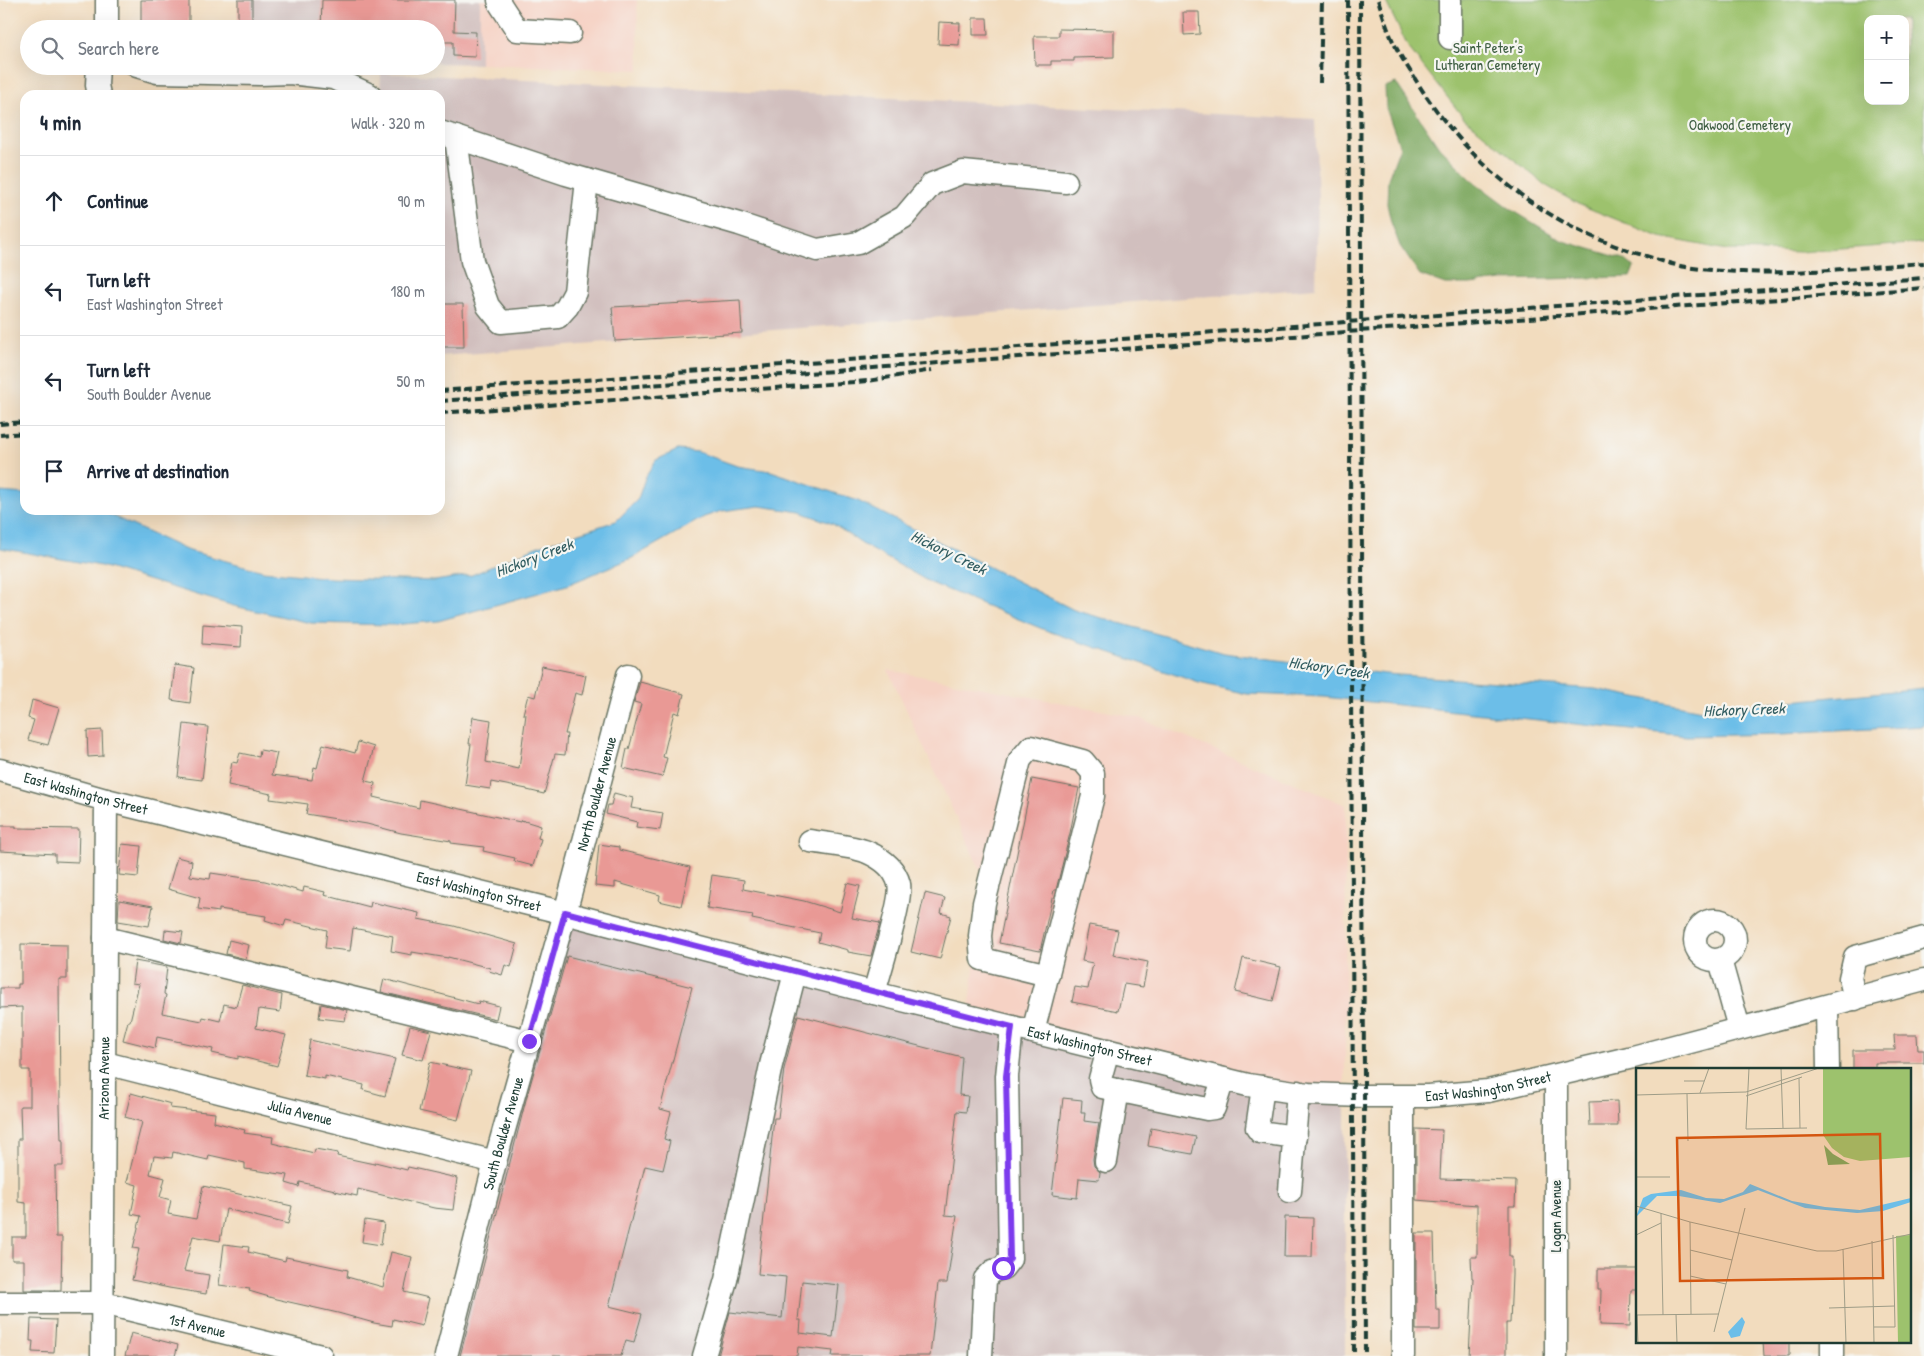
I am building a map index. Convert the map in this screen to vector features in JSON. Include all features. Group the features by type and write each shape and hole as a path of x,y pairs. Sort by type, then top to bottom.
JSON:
{"street":[{"path":"107,0 107,20"},
{"path":"499,0 517,30 570,33"},
{"path":"1450,0 1450,38"},
{"path":"98,75 98,90"},
{"path":"312,75 333,78 359,90"},
{"path":"587,180 575,292 567,307 558,317 501,322 488,306 472,261 448,134 587,180 740,224 818,250 858,243 904,217 932,184 963,172 1066,182"},
{"name":"North Boulder Avenue","path":"565,912 628,675"},
{"path":"981,1356 985,1279 993,1271 1003,1268 1010,1259 1006,1076 1023,1029 1048,975 1093,796 1093,773 1084,761 1031,747 1020,760 984,903 980,936 982,958 1048,975"},
{"name":"East Washington Street","path":"0,770 106,800 565,912 874,993 1223,1079 1298,1092 1402,1097 1488,1091 1556,1076 1924,980"},
{"name":"Arizona Avenue","path":"102,1356 106,800"},
{"path":"810,841 865,851 885,862 894,873 900,885 890,935 874,993"},
{"name":"South Boulder Avenue","path":"446,1356 495,1162 565,912"},
{"path":"105,938 529,1041"},
{"path":"1855,999 1850,978 1855,957 1924,938"},
{"path":"1720,960 1739,1028"},
{"path":"704,1356 726,1280 771,1065 795,973"},
{"path":"1827,1006 1828,1068"},
{"path":"1108,1050 1100,1079 1102,1087 1207,1109 1214,1108 1223,1079"},
{"name":"Julia Avenue","path":"104,1063 495,1162"},
{"path":"1156,1098 1164,1064"},
{"name":"Logan Avenue","path":"1556,1076 1556,1356"},
{"path":"1263,1087 1257,1128 1260,1132 1294,1137"},
{"path":"1106,1161 1118,1090"},
{"path":"1290,1191 1298,1092"},
{"path":"1402,1097 1404,1356"},
{"name":"1st Avenue","path":"0,1303 103,1303 321,1356"}],"shaded area":[{"path":"252,0 480,0 480,64 445,63 445,20 251,20"},
{"path":"480,0 637,0 639,70 480,64"},
{"path":"381,75 422,75 1315,119 1318,199 1316,288 445,356 445,90 380,90"},
{"path":"888,670 1137,717 1346,805 1345,1090 1305,1090 969,1012 984,878"},
{"path":"571,922 1345,1099 1345,1356 450,1356"}],"green space":[{"name":"Oakwood Cemetery","path":"1385,0 1924,0 1924,243 1800,252 1727,250 1660,237 1578,204 1545,185 1463,117 1408,47"},
{"path":"1396,83 1439,147 1473,181 1512,210 1563,241 1624,259 1634,267 1630,277 1502,280 1470,284 1445,284 1420,275 1400,246 1391,222 1387,204 1388,179 1400,147 1386,108 1385,87"}],"water":[{"name":"Hickory Creek","path":"678,450 698,452 737,466 771,471 858,501 1074,610 1224,653 1386,674 1595,689 1722,714 1761,704 1924,688 1924,726 1782,734 1687,736 1324,697 1247,694 1199,683 1045,630 931,583 862,544 833,524 801,512 759,506 722,511 704,517 632,558 567,585 438,621 391,625 311,623 234,606 101,566 0,548 0,492 20,494 20,515 110,515 186,550 263,571 331,578 435,581 472,575 536,547 616,521 638,499 645,478 656,460"}],"building":[{"path":"141,0 189,0 189,20 141,20"},
{"path":"238,0 252,0 252,20 238,20"},
{"path":"322,0 455,0 454,31 476,32 475,57 453,56 453,42 445,42 445,20 321,20"},
{"path":"1183,12 1199,12 1200,34 1184,35"},
{"path":"973,18 987,18 988,35 973,35"},
{"path":"939,22 960,23 959,45 938,44"},
{"path":"1059,29 1114,30 1114,57 1074,58 1074,61 1051,61 1051,65 1035,65 1034,36 1059,36"},
{"path":"740,300 742,333 615,341 612,307"},
{"path":"445,304 463,304 464,347 445,347"},
{"path":"203,624 242,627 241,647 202,644"},
{"path":"175,665 194,668 190,703 171,700"},
{"path":"542,666 586,675 582,695 575,693 565,734 567,734 565,755 555,754 544,794 491,782 490,789 465,785 473,717 491,720 486,762 519,769 526,714 523,714 528,695 535,697"},
{"path":"640,682 684,694 679,714 674,712 663,757 667,758 662,777 623,768 641,704 634,702"},
{"path":"32,700 59,708 48,745 28,740 34,720 28,718"},
{"path":"184,724 208,727 202,780 178,777"},
{"path":"102,730 103,756 88,757 87,731"},
{"path":"358,742 374,747 365,781 375,783 373,797 419,808 420,800 520,822 521,820 541,826 538,838 541,839 533,866 514,861 515,858 483,851 484,847 451,843 451,841 401,833 367,824 306,814 308,804 270,799 271,794 228,785 232,762 237,763 240,753 259,757 260,750 277,753 272,775 312,780 314,767 317,768 323,744 355,753"},
{"path":"1032,779 1079,788 1070,833 1040,951 999,943"},
{"path":"614,793 633,798 631,808 663,813 660,830 636,827 637,822 606,814"},
{"path":"0,826 79,829 78,862 55,861 55,854 0,851"},
{"path":"122,844 141,846 138,877 119,875"},
{"path":"599,844 619,847 619,850 690,867 681,906 659,901 660,895 615,882 615,888 595,886"},
{"path":"177,857 192,861 190,876 210,879 211,873 265,881 303,892 304,887 325,892 324,895 370,907 371,902 419,913 418,919 454,926 517,944 511,967 505,965 502,975 489,971 490,968 448,957 412,952 412,955 391,951 393,936 353,928 350,951 325,948 327,930 286,920 284,926 265,920 266,916 219,909 219,912 198,909 200,898 168,889"},
{"path":"712,875 744,880 743,889 804,901 840,912 847,883 860,886 852,918 880,923 871,956 848,952 848,950 818,942 820,933 752,919 753,915 707,908"},
{"path":"925,893 945,898 941,913 951,916 940,959 911,952"},
{"path":"119,900 153,906 149,926 118,921"},
{"path":"1089,925 1118,930 1113,955 1148,962 1143,987 1124,984 1118,1011 1072,1002 1075,987 1088,989 1093,963 1082,961"},
{"path":"165,930 183,932 181,943 164,939"},
{"path":"229,940 249,945 246,959 226,954"},
{"path":"21,944 67,945 67,979 59,979 60,1106 63,1166 55,1166 56,1237 62,1237 61,1290 24,1290 24,1260 12,1260 12,1237 26,1237 26,1203 18,1202 18,1139 21,1139 20,1106 30,1106 30,1070 22,1070 22,1007 0,1008 0,988 18,988 18,984 21,984"},
{"path":"567,956 692,987 660,1109 671,1112 664,1139 670,1141 663,1170 645,1166 609,1306 642,1314 634,1342 626,1340 621,1356 460,1356 527,1096"},
{"path":"1243,958 1281,967 1273,1001 1235,992"},
{"path":"135,961 167,967 164,994 166,995 162,1013 202,1021 203,1017 220,1021 224,1004 236,1007 242,985 282,995 280,1012 259,1009 256,1028 286,1035 277,1066 238,1056 238,1059 212,1053 213,1049 157,1037 155,1048 123,1040 128,1021 130,1021 139,984 132,983"},
{"path":"384,979 478,1004 479,1001 499,1006 496,1019 381,992"},
{"path":"321,1004 347,1010 345,1021 319,1018"},
{"path":"798,1015 962,1057 959,1095 968,1096 966,1112 957,1111 945,1215 957,1216 947,1283 938,1283 930,1356 832,1356 833,1351 798,1347 797,1356 718,1356 730,1312 782,1318 786,1277 758,1274 774,1118 778,1118 784,1069","holes":["802,1281 839,1285 833,1337 800,1333 801,1320 798,1320"]},
{"path":"410,1026 431,1031 423,1060 402,1055"},
{"path":"1894,1035 1917,1035 1918,1050 1924,1050 1924,1063 1875,1063 1875,1068 1853,1068 1853,1050 1895,1050"},
{"path":"310,1040 395,1059 385,1096 363,1090 364,1085 325,1076 325,1079 304,1075"},
{"path":"430,1062 471,1071 458,1120 419,1111"},
{"path":"131,1093 171,1104 170,1108 215,1113 214,1122 245,1130 244,1133 273,1137 272,1143 314,1153 315,1149 338,1153 337,1156 374,1164 375,1162 407,1170 408,1167 457,1178 453,1210 434,1208 358,1189 357,1196 300,1182 299,1187 286,1183 288,1175 245,1169 245,1163 209,1155 208,1160 173,1152 172,1158 154,1156 150,1174 165,1178 160,1197 171,1200 168,1214 196,1219 203,1186 292,1206 288,1224 226,1209 220,1241 193,1236 184,1271 209,1275 206,1294 132,1280 139,1249 133,1248 141,1216 131,1214 137,1185 127,1182 142,1122 125,1117"},
{"path":"1063,1098 1082,1100 1081,1113 1085,1113 1084,1121 1099,1123 1093,1159 1094,1166 1100,1172 1099,1180 1079,1178 1077,1198 1052,1195"},
{"path":"1617,1101 1618,1126 1590,1126 1589,1102"},
{"path":"1151,1128 1196,1137 1192,1154 1148,1146"},
{"path":"1416,1129 1442,1130 1440,1179 1516,1181 1515,1206 1509,1206 1509,1256 1512,1256 1512,1275 1510,1323 1506,1323 1506,1356 1469,1356 1473,1278 1471,1257 1477,1257 1477,1205 1416,1200"},
{"path":"1285,1217 1313,1218 1312,1257 1284,1257"},
{"path":"365,1220 384,1223 381,1245 362,1242"},
{"path":"1416,1233 1434,1233 1436,1310 1440,1310 1440,1330 1416,1330"},
{"path":"224,1244 249,1247 248,1252 285,1261 286,1257 348,1270 347,1277 383,1287 391,1252 412,1257 404,1292 429,1298 422,1326 393,1319 392,1326 374,1323 276,1299 249,1291 250,1289 219,1285"},
{"path":"1598,1269 1636,1269 1636,1290 1631,1290 1630,1326 1600,1325 1601,1290 1598,1290"},
{"path":"31,1319 56,1320 54,1353 32,1352 33,1341 30,1341"},
{"path":"131,1333 178,1345 175,1356 125,1356"},
{"path":"1763,1344 1789,1344 1789,1356 1764,1356"}],"railway":[{"path":"1320,83 1322,0"},
{"path":"1348,0 1354,1356"},
{"path":"1360,0 1365,1356"},
{"path":"1378,0 1389,32 1402,58 1438,113 1462,141 1487,167 1515,190 1545,211 1577,229 1610,244 1666,262 1686,267 1716,270 1745,272 1805,271 1924,263"},
{"path":"445,391 1924,278"},
{"path":"445,401 1924,288"},
{"path":"445,413 868,381 932,370"},
{"path":"0,424 20,422"},
{"path":"0,435 20,433"}],"route":[{"path":"529,1041 565,912 1012,1027 1006,1076 1010,1259 1003,1268"}],"park label":[{"name":"Saint Peter's Lutheran Cemetery","path":"1488,56"}]}
